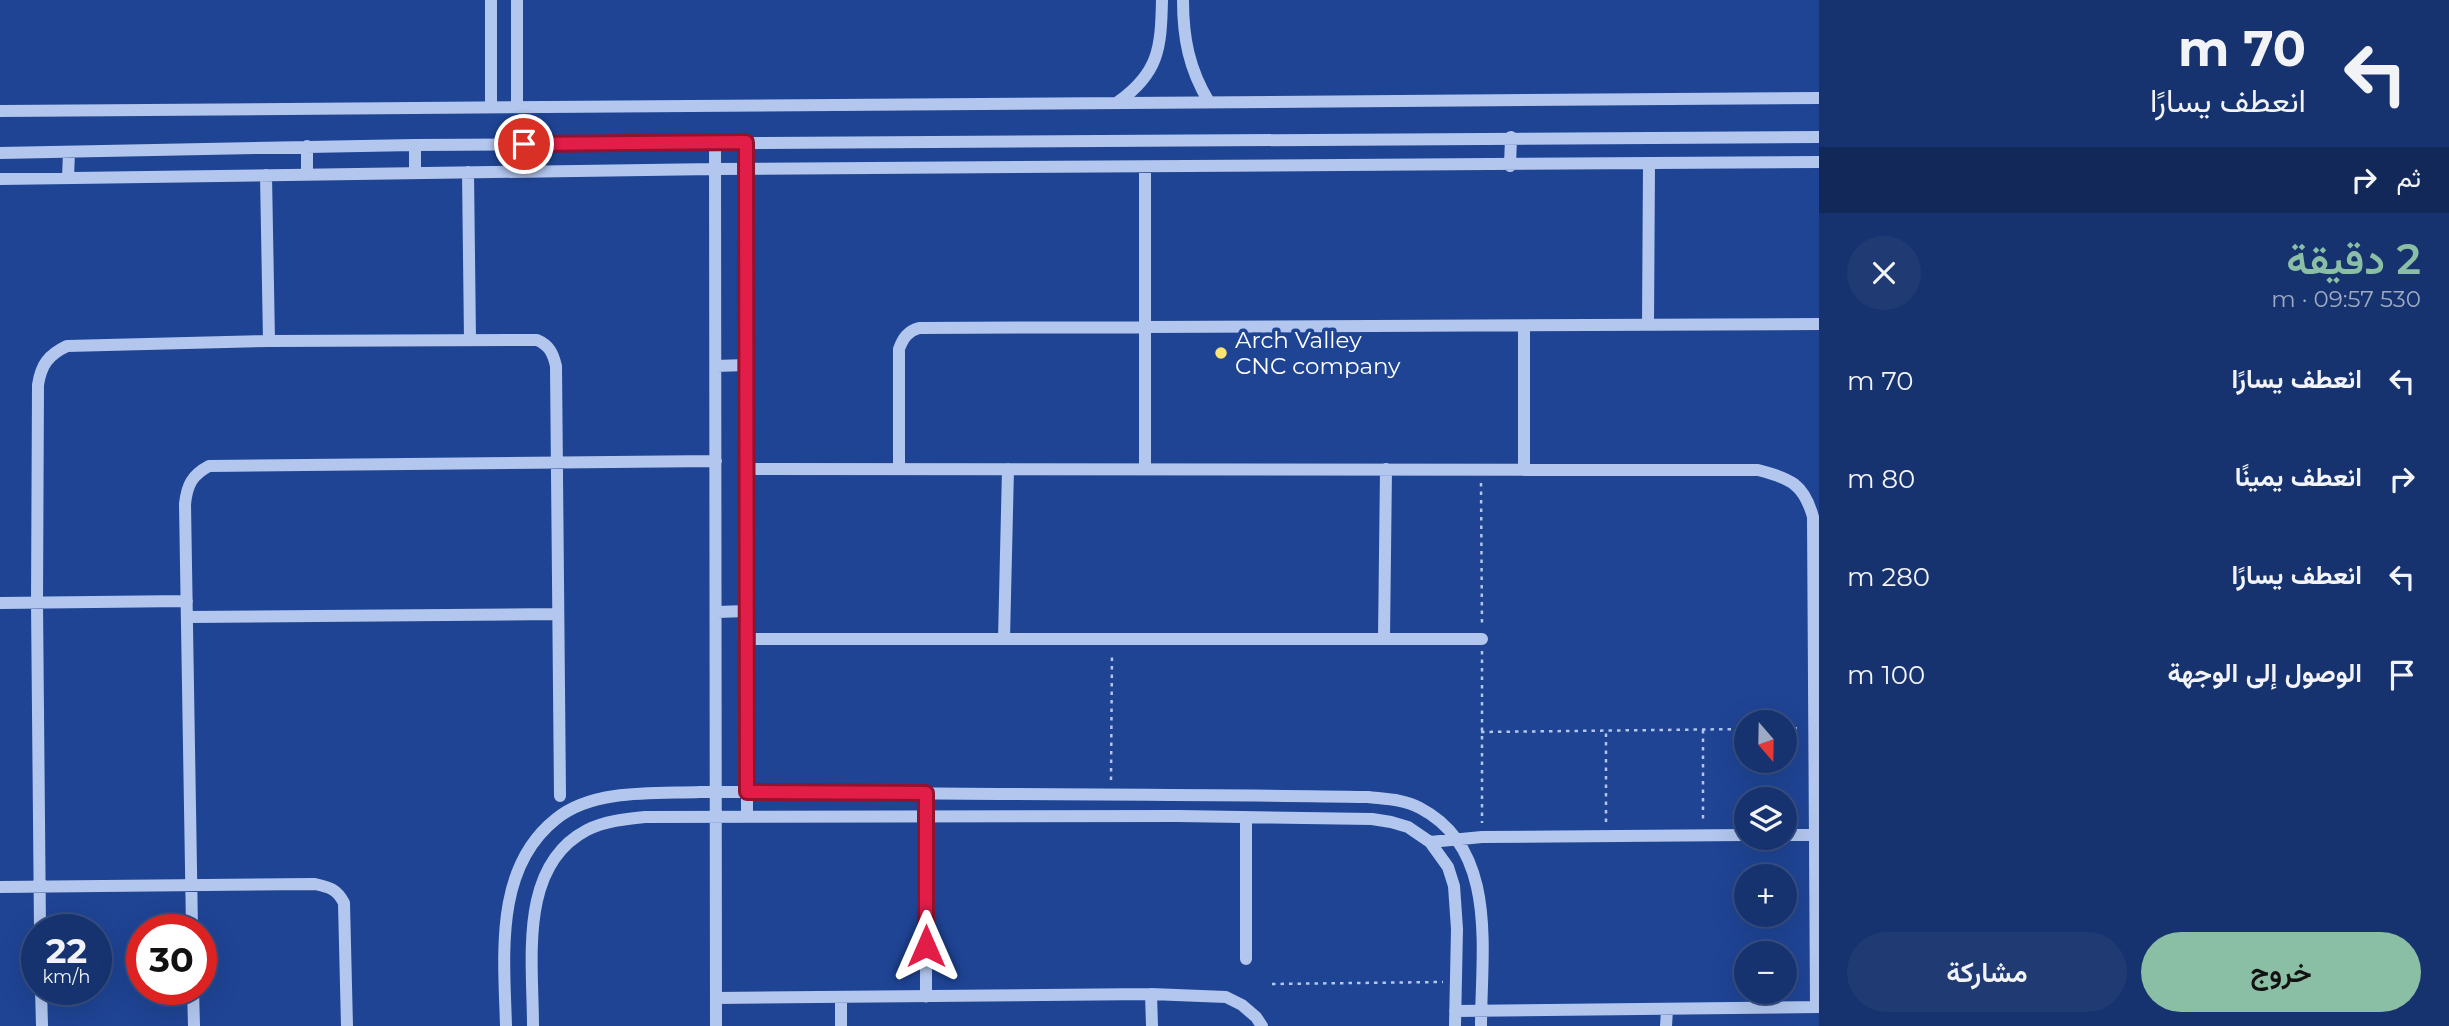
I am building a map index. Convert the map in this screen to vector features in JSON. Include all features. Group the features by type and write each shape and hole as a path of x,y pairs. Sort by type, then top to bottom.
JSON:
{"street":[{"path":"491,0 491,107"},
{"path":"517,0 517,107"},
{"path":"1117,103 1136,90 1150,72 1159,51 1162,0"},
{"path":"1183,0 1183,29 1187,53 1209,102"},
{"path":"0,111 1819,98"},
{"path":"0,153 307,146 715,142 1195,142 1511,137 1819,137"},
{"path":"1510,166 1511,137"},
{"path":"1792,137 1792,162"},
{"path":"715,142 716,1026"},
{"path":"746,142 747,817"},
{"path":"981,142 981,168"},
{"path":"1195,142 1197,167"},
{"path":"415,145 415,172"},
{"path":"307,146 307,174"},
{"path":"68,178 69,152"},
{"path":"0,179 715,169 1819,162"},
{"path":"1648,325 1649,164"},
{"path":"1145,167 1145,469"},
{"path":"468,172 470,340"},
{"path":"266,175 269,341"},
{"path":"900,469 899,356 902,342 912,330 919,328 1819,324"},
{"path":"1524,326 1524,470"},
{"path":"40,914 38,385 40,371 46,360 55,351 67,346 269,341 537,340 550,349 556,366 560,796"},
{"path":"716,366 746,365"},
{"path":"192,914 186,493 190,481 198,472 209,466 716,461"},
{"path":"746,469 1758,470 1780,475 1796,484 1808,499 1813,517 1817,1007 1455,1011"},
{"path":"1004,639 1008,469"},
{"path":"1384,639 1386,469"},
{"path":"0,603 187,601"},
{"path":"717,612 746,611"},
{"path":"187,617 557,614"},
{"path":"747,639 1482,639"},
{"path":"506,1026 504,955 509,901 520,863 538,836 558,817 589,801 637,794 717,792 1179,793 1394,799 1419,807 1442,822 1457,838 1470,862 1480,902 1483,933 1481,1026"},
{"path":"926,793 926,997"},
{"path":"1179,793 1179,816"},
{"path":"533,1026 536,900 542,877 553,857 570,840 589,829 613,821 645,817 717,816 1179,816 1372,819 1408,827 1430,842 1448,867 1454,886 1457,929 1455,1026"},
{"path":"1246,817 1246,959"},
{"path":"1430,842 1457,838 1734,835"},
{"path":"1797,835 1817,835"},
{"path":"0,887 327,886 339,892 344,903 347,926 347,1026"},
{"path":"716,998 1152,995 1226,997 1242,1005 1262,1026"},
{"path":"1152,995 1152,1026"},
{"path":"841,998 841,1026"},
{"path":"41,1005 42,1026"},
{"path":"193,1005 194,1026"},
{"path":"1666,1026 1667,1010"}],"path":[{"path":"1111,793 1112,639"},
{"path":"1703,729 1703,835"},
{"path":"1481,732 1734,729"},
{"path":"1605,836 1606,730"},
{"path":"1272,984 1457,982"}],"place":[{"name":"Arch Valley CNC company","path":"1221,353"}],"route":[{"path":"524,144 746,142 747,792 926,793 926,946"}]}
